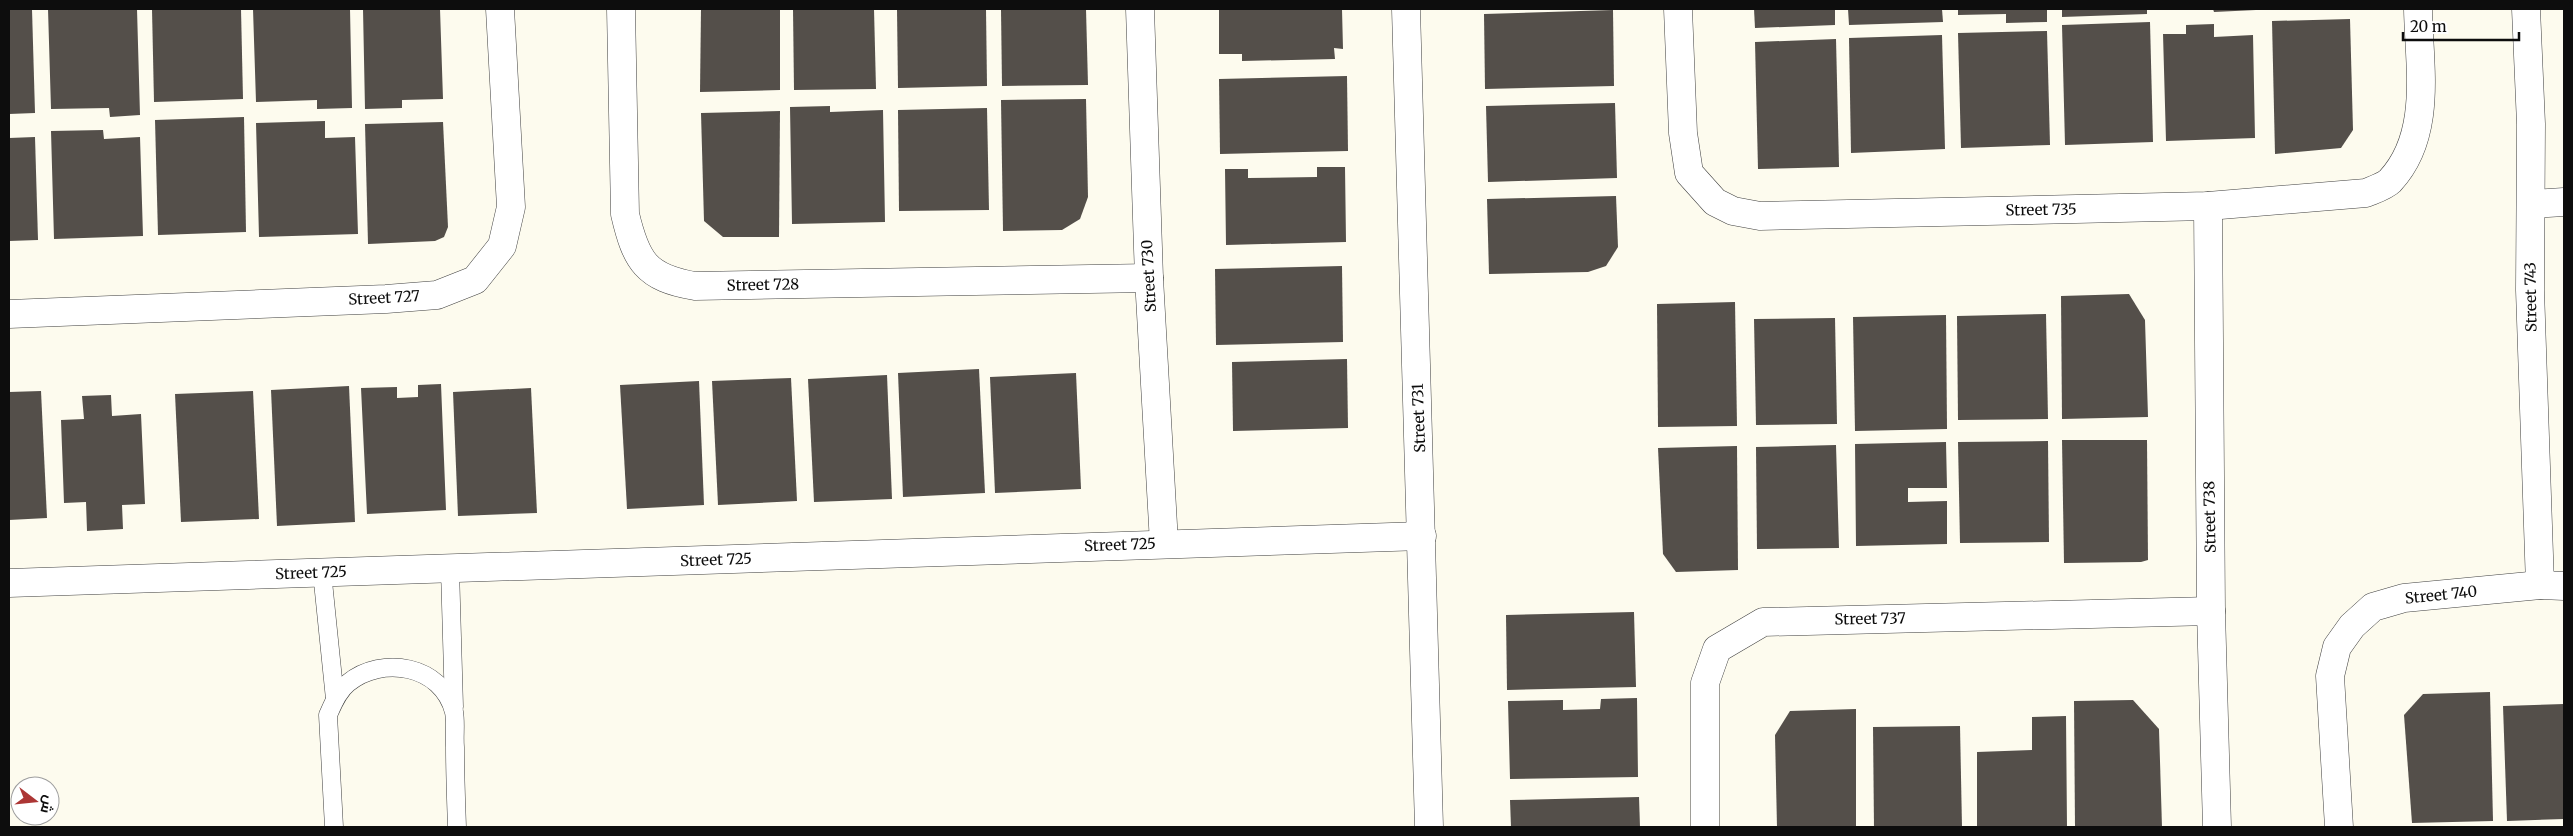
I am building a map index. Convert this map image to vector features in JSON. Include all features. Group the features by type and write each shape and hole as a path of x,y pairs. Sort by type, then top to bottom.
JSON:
{"street":[{"name":"Street 727","path":"9,314 386,299 437,295 475,280 502,246 511,207 500,9"},
{"name":"Street 728","path":"621,9 625,214 632,242 647,268 670,282 695,286 1149,278"},
{"name":"Street 730","path":"1140,9 1149,278 1164,543"},
{"name":"Street 731","path":"1406,9 1430,827"},
{"name":"Street 735","path":"1678,9 1683,133 1689,173 1715,202 1733,211 1760,216 2208,206 2366,193 2389,182 2407,158 2418,132 2420,105 2418,9"},
{"name":"Street 743","path":"2526,9 2531,124 2530,290 2552,586"},
{"path":"2531,204 2564,202"},
{"name":"Street 738","path":"2208,206 2211,611 2217,827"},
{"name":"Street 725","path":"9,583 1164,543 1422,536"},
{"name":"Street 740","path":"2339,827 2330,676 2337,647 2352,626 2373,607 2404,598 2552,586"},
{"name":"Street 737","path":"1706,827 1705,683 1717,650 1764,622 2211,611"}],"lane":[{"path":"450,569 457,827"},
{"path":"322,572 334,699"},
{"path":"334,827 328,715 334,699 346,684 362,673 380,667 399,666 417,671 433,681 446,695 454,712"}],"building":[{"path":"9,9 32,9 35,113 9,114"},
{"path":"48,9 137,9 140,115 110,117 109,108 51,109"},
{"path":"152,9 241,9 243,99 154,102"},
{"path":"253,9 350,9 352,108 317,109 317,100 256,102"},
{"path":"363,9 440,9 443,99 402,100 402,108 365,109"},
{"path":"701,9 780,9 780,90 700,92"},
{"path":"793,9 874,9 876,89 794,90"},
{"path":"897,9 986,9 987,86 898,88"},
{"path":"1001,9 1086,9 1088,85 1002,86"},
{"path":"1219,9 1342,9 1343,49 1334,48 1335,59 1242,61 1242,54 1219,54"},
{"path":"1754,9 1835,9 1835,25 1755,28"},
{"path":"1848,9 1942,9 1943,22 1849,25"},
{"path":"1958,9 2047,9 2047,22 2006,23 2006,14 1958,15"},
{"path":"2062,9 2147,9 2147,14 2062,17"},
{"path":"2213,9 2255,9 2256,10 2214,12"},
{"path":"1613,10 1614,86 1485,89 1484,14"},
{"path":"2350,19 2353,130 2341,148 2275,154 2272,21"},
{"path":"2150,22 2153,142 2065,145 2062,25"},
{"path":"2214,24 2214,37 2253,35 2255,138 2166,141 2163,34 2186,34 2186,25"},
{"path":"2047,31 2050,145 1961,148 1958,33"},
{"path":"1942,35 1945,149 1851,153 1849,38"},
{"path":"1836,39 1839,167 1758,169 1755,42"},
{"path":"1347,76 1348,151 1220,154 1219,79"},
{"path":"1086,99 1088,197 1080,219 1062,230 1003,231 1001,100"},
{"path":"1615,103 1617,178 1488,182 1486,106"},
{"path":"830,106 830,112 883,110 885,222 792,224 790,107"},
{"path":"987,108 989,210 899,211 898,110"},
{"path":"780,111 779,237 723,237 704,221 701,113"},
{"path":"244,117 246,232 158,235 155,120"},
{"path":"325,121 325,138 355,137 358,234 259,237 256,123"},
{"path":"443,122 448,227 444,237 435,241 368,244 365,124"},
{"path":"103,130 104,139 140,137 143,236 54,239 51,131"},
{"path":"35,137 38,240 9,241 9,138"},
{"path":"1317,167 1345,167 1346,242 1226,245 1225,169 1248,169 1248,178 1317,177"},
{"path":"1616,196 1618,247 1606,266 1588,272 1489,274 1487,199"},
{"path":"1342,266 1343,342 1216,345 1215,269"},
{"path":"2129,294 2145,320 2148,417 2062,419 2061,296"},
{"path":"1735,302 1737,426 1658,427 1657,304"},
{"path":"2046,314 2048,419 1958,420 1957,316"},
{"path":"1946,315 1947,429 1855,431 1853,317"},
{"path":"1835,318 1837,424 1756,425 1754,319"},
{"path":"1347,359 1348,428 1233,431 1232,362"},
{"path":"979,369 985,493 903,497 898,373"},
{"path":"1076,373 1081,489 995,493 990,377"},
{"path":"887,375 892,499 814,502 808,379"},
{"path":"791,378 797,501 718,505 712,381"},
{"path":"699,381 704,505 627,509 620,385"},
{"path":"441,384 446,510 367,514 361,388 397,387 397,398 418,397 418,385"},
{"path":"349,386 355,522 277,526 271,390"},
{"path":"531,388 537,513 458,516 453,392"},
{"path":"41,391 47,518 9,520 9,392"},
{"path":"253,391 259,519 181,522 175,394"},
{"path":"111,395 112,416 141,414 145,504 122,505 123,529 87,531 86,502 64,503 61,420 84,419 82,396"},
{"path":"2062,440 2147,440 2148,560 2141,562 2064,563"},
{"path":"2048,441 2049,542 1960,543 1958,442"},
{"path":"1946,442 1947,488 1908,488 1908,502 1947,501 1947,544 1856,546 1855,444"},
{"path":"1836,445 1839,548 1757,549 1756,447"},
{"path":"1737,446 1738,570 1676,572 1663,554 1658,448"},
{"path":"1634,612 1636,687 1507,690 1506,615"},
{"path":"2490,692 2493,821 2412,823 2404,715 2423,694"},
{"path":"1637,698 1638,777 1510,779 1508,701 1563,700 1563,710 1600,709 1601,699"},
{"path":"2133,700 2159,729 2162,827 2075,827 2074,701"},
{"path":"2564,704 2564,819 2507,821 2503,706"},
{"path":"1856,709 1856,827 1777,827 1775,735 1790,711"},
{"path":"2066,716 2067,827 1977,827 1977,752 2032,750 2032,717"},
{"path":"1960,726 1962,827 1874,827 1873,727"},
{"path":"1639,797 1640,827 1511,827 1510,800"}]}
